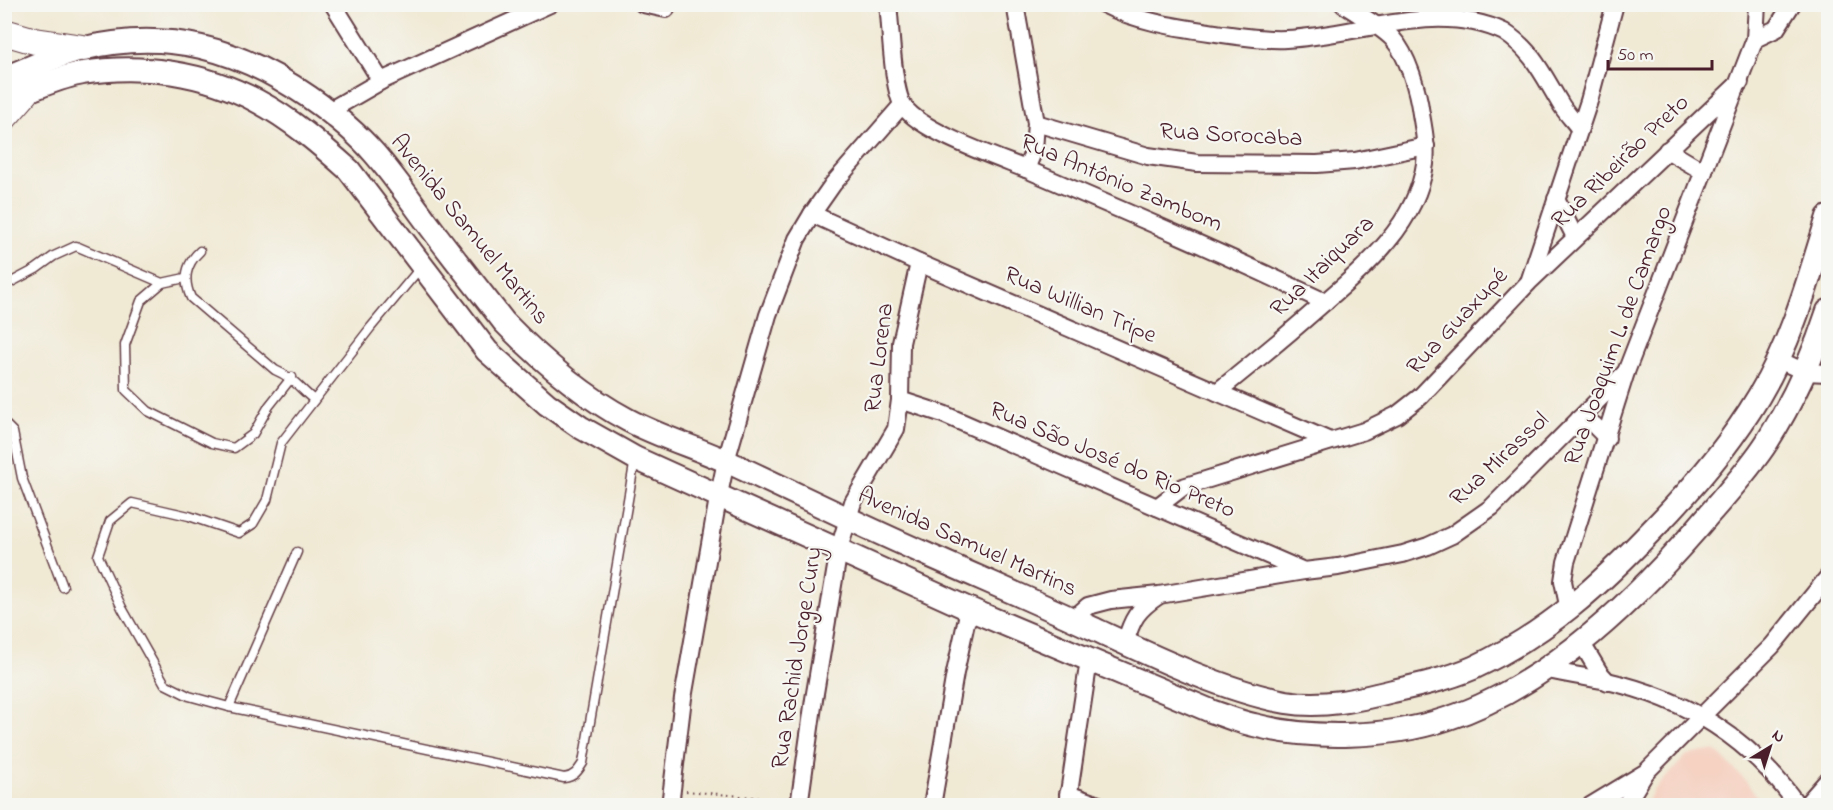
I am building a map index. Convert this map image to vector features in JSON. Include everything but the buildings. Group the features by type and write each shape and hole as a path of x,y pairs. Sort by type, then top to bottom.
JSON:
{"main road":[{"path":"4,32 35,41 83,48"},
{"name":"Avenida Samuel Martins","path":"4,78 50,57 83,48 122,43 174,42 233,55 261,68 286,81 328,111 374,152 504,322 554,369 595,400 628,420 726,461 847,519 1125,643 1221,683 1284,702 1323,705 1347,702 1434,682 1468,670 1495,657 1569,610 1609,574 1675,507 1710,466 1747,415 1779,360 1828,217"},
{"path":"225,88 228,77 238,69 261,68"},
{"path":"4,118 23,93 81,73 120,69 167,72 225,88 256,101 321,145 349,170 487,351 547,404 580,427 635,458 969,609 1211,711 1252,725 1289,733 1321,735 1369,733 1445,720 1489,703 1523,683 1581,642 1604,623 1658,570 1741,477 1787,408 1827,324"},
{"path":"363,188 376,194 387,194 399,185"},
{"path":"1569,610 1581,642"},
{"path":"1068,650 1073,619"},
{"path":"1536,632 1539,658 1544,669"},
{"path":"1114,670 1125,643"}],"street":[{"path":"333,4 381,81"},
{"path":"328,111 381,81 550,4"},
{"path":"643,4 666,9"},
{"path":"671,797 683,698 719,495 726,461 768,315 797,239 812,214 833,184 902,105 897,84 888,4"},
{"path":"1014,4 1036,123 1034,150 1026,169"},
{"path":"1103,4 1117,12 1148,20 1249,38 1295,38 1325,35 1425,12 1458,14 1485,21 1525,49 1542,71 1560,104 1579,128"},
{"name":"Rua Itaiquara","path":"1217,392 1280,342 1368,264 1392,238 1418,189 1426,146 1420,108 1409,66 1393,39 1343,4"},
{"name":"Rua Guaxupé","path":"1157,507 1183,487 1364,431 1397,415 1420,397 1529,282 1589,101 1615,4"},
{"path":"1755,39 1768,33 1782,22 1792,4"},
{"path":"1758,7 1769,18 1782,22"},
{"name":"Rua Ribeirão Preto","path":"1529,282 1740,82 1755,39 1758,7"},
{"name":"Rua Joaquim L. de Camargo","path":"1569,610 1563,581 1566,562 1626,372 1740,82"},
{"path":"4,133 23,93"},
{"name":"Rua Antônio Zambom","path":"902,105 915,119 933,129 1243,263 1325,302"},
{"name":"Rua Sorocaba","path":"1036,123 1148,156 1197,163 1317,164 1355,161 1426,146"},
{"path":"1667,150 1704,172"},
{"path":"1556,199 1575,237"},
{"name":"Rua Willian Tripe","path":"812,214 919,263 1330,441"},
{"name":"Rua Lorena","path":"847,519 861,487 892,438 898,419 901,343 919,263"},
{"path":"1795,318 1827,324"},
{"path":"1779,360 1805,372 1828,373"},
{"name":"Rua Mirassol","path":"1073,619 1082,610 1097,603 1338,567 1403,554 1428,546 1452,535 1492,507 1626,372"},
{"name":"Rua São José do Rio Preto","path":"900,399 942,414 1305,571"},
{"path":"1579,419 1594,425 1606,438"},
{"name":"Rua Rachid Jorge Cury","path":"800,803 814,699 839,549 847,519"},
{"path":"1625,806 1646,772 1772,646 1828,577"},
{"path":"1125,643 1138,612 1159,595"},
{"path":"932,806 950,697 969,609"},
{"path":"1581,642 1599,672 1608,682"},
{"path":"1089,660 1068,800 1101,806"},
{"path":"1544,669 1608,682 1678,703 1702,715 1727,731 1750,751 1784,786 1798,806"},
{"path":"1590,806 1646,772"},
{"path":"1805,806 1828,780"}],"lane":[{"path":"4,286 36,269 54,256 76,246 162,284"},
{"path":"200,251 193,258 185,278 192,298 275,370 292,377 314,400"},
{"path":"421,267 281,443 267,500 253,524 239,533 189,516 132,502 110,521 98,556 122,608 165,684 189,696 229,707 570,778 583,763 635,458"},
{"path":"185,278 162,284 141,301 125,345 126,390 148,411 212,443 234,448 252,434 269,406 292,377"},
{"path":"4,423 13,432 22,478 63,587"},
{"path":"229,707 297,552"}],"path":[{"path":"671,797 836,806"}],"shaded area":[{"path":"1715,750 1745,780 1764,805 1646,805 1653,791 1687,755"}]}
